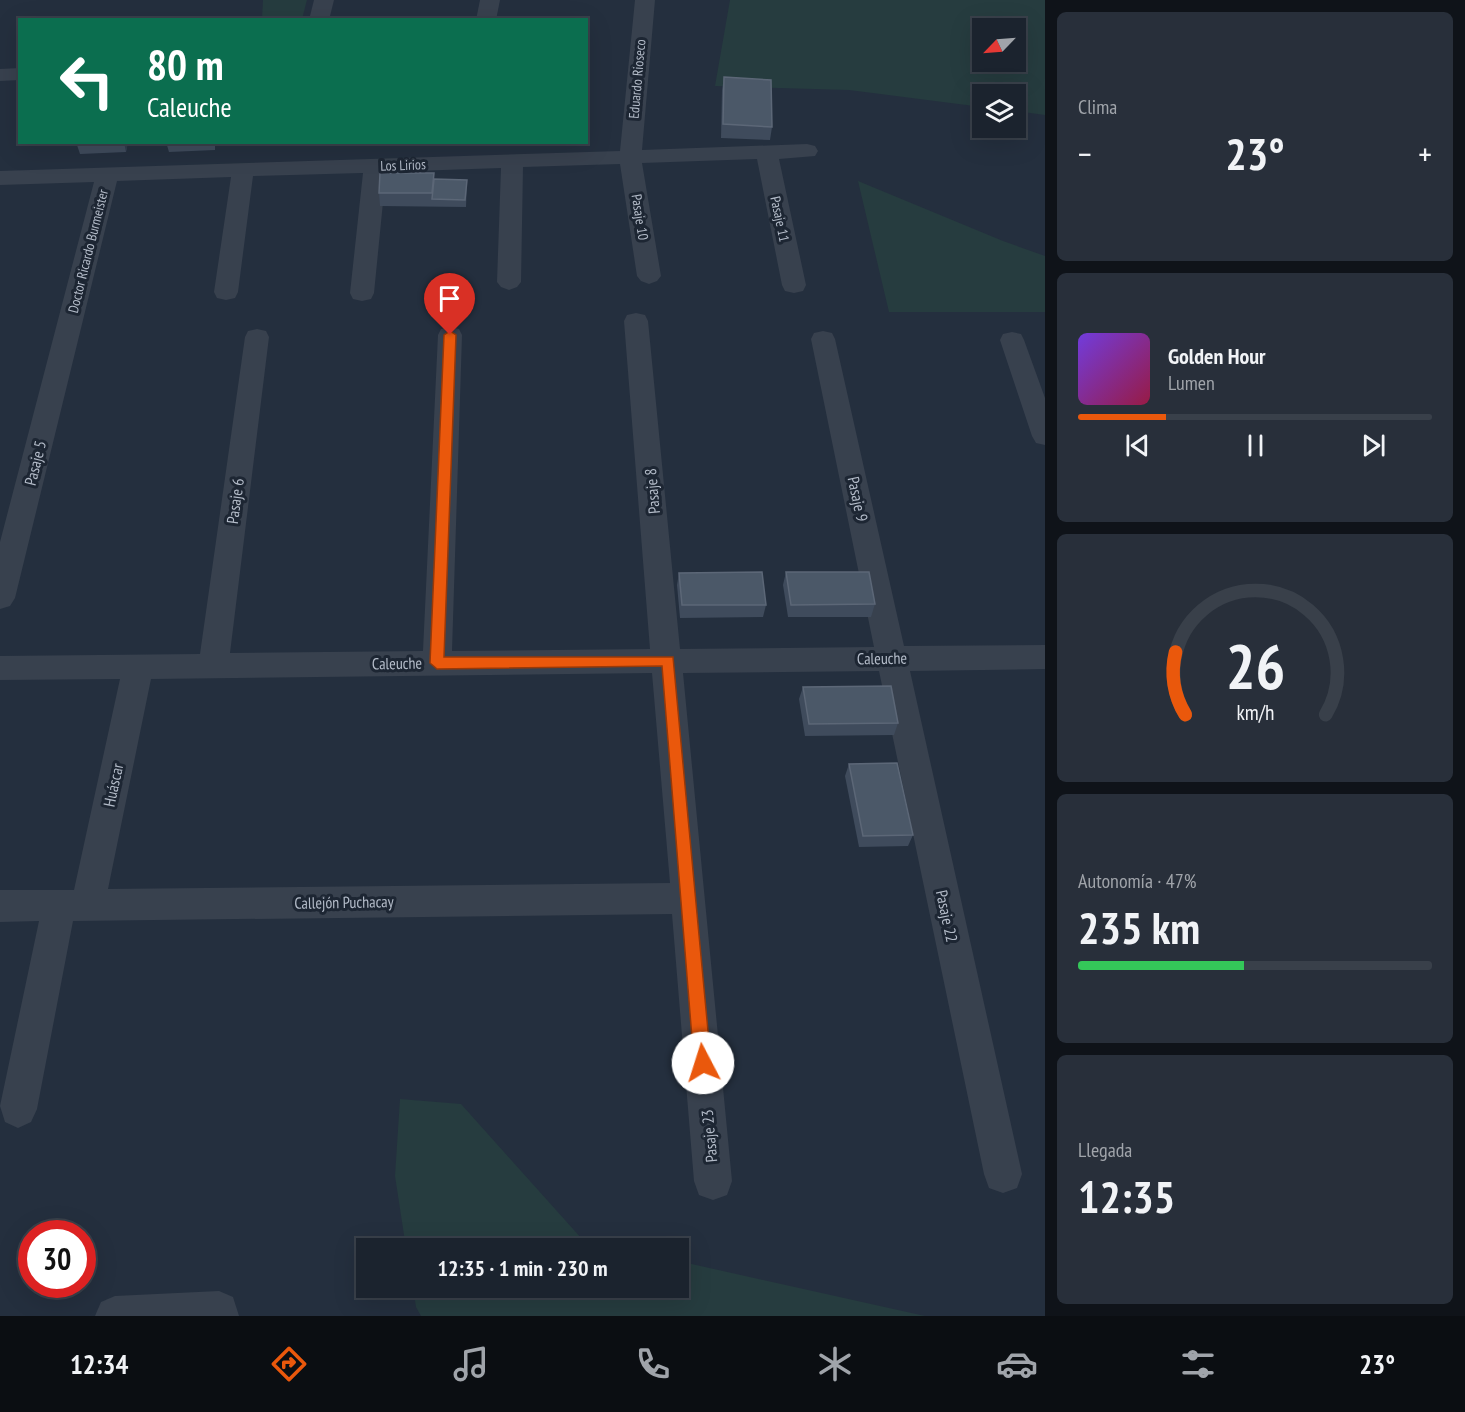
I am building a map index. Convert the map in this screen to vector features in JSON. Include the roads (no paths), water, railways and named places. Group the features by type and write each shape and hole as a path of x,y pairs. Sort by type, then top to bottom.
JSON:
{"street":[{"path":"320,18 324,0"},
{"path":"486,18 490,0"},
{"name":"Eduardo Rioseco","path":"630,157 645,0"},
{"path":"0,75 18,74"},
{"name":"Los Lirios","path":"0,178 243,170 278,160 375,166 461,153 513,161 807,151"},
{"name":"Pasaje 11","path":"766,153 794,285"},
{"name":"Pasaje 10","path":"630,157 649,276"},
{"path":"509,282 513,161"},
{"path":"362,293 375,166"},
{"path":"226,292 243,170"},
{"name":"Doctor Ricardo Burmeister","path":"69,327 107,175"},
{"name":"Pasaje 8","path":"636,321 668,661"},
{"name":"Pasaje 5","path":"0,598 69,327"},
{"path":"437,663 450,335"},
{"name":"Pasaje 6","path":"213,665 257,337"},
{"name":"Pasaje 9","path":"823,339 892,658"},
{"path":"1012,340 1045,436"},
{"name":"Caleuche","path":"0,668 1045,657"},
{"name":"Pasaje 22","path":"892,658 1003,1174"},
{"name":"Pasaje 23","path":"668,661 713,1181"},
{"name":"Huáscar","path":"18,1109 138,666"},
{"name":"Callejón Puchacay","path":"0,906 688,898"},
{"path":"115,1316 219,1313"}]}
